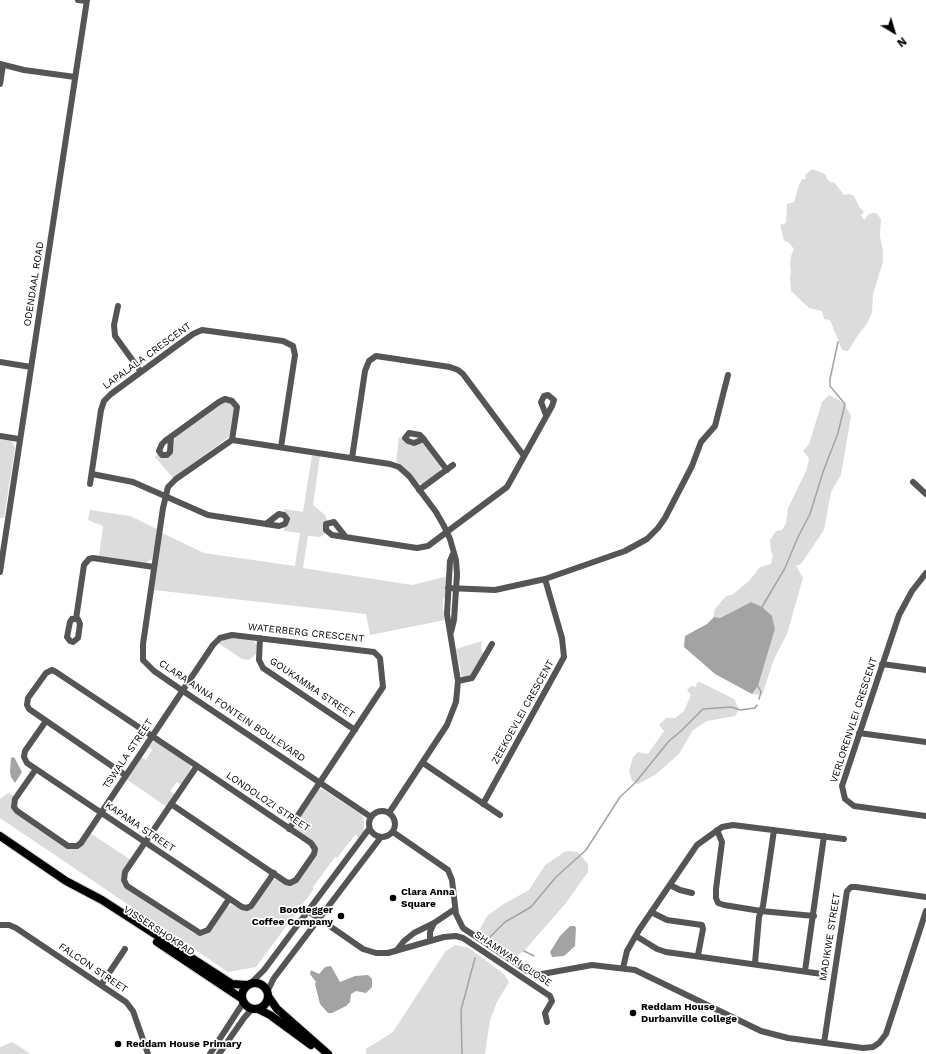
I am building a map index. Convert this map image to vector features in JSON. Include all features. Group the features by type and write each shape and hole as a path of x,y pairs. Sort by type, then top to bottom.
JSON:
{"main road":[{"name":"VISSERSHOKPAD","path":"0,836 242,1001"},
{"name":"VISSERSHOKPAD","path":"66,880 102,900 232,984 249,984"},
{"path":"324,1054 270,1015 255,1009 242,1001 243,990 249,984 262,985 277,1009 328,1054"},
{"path":"255,1009 265,1004 268,994"}],"street":[{"path":"78,0 87,1"},
{"name":"ODENDAAL ROAD","path":"0,572 19,439 87,1"},
{"path":"0,84 1,64 75,77"},
{"path":"118,306 114,325 115,336 141,372"},
{"name":"LAPALALA CRESCENT","path":"90,484 103,404 111,394 193,334 202,330 289,343 295,349 281,447"},
{"path":"352,458 365,371 369,361 376,356 450,367 458,370 463,374 524,456"},
{"path":"0,362 31,367"},
{"path":"448,588 495,590 545,580 625,551 647,539 665,518 692,466 701,442 716,426 728,375"},
{"path":"170,437 225,399 232,401 237,407 232,440 390,464 399,467 405,472 419,490 447,531 457,566 451,632"},
{"path":"345,536 417,548 428,546 505,489 546,415"},
{"path":"0,436 19,439"},
{"path":"424,439 447,470"},
{"name":"CLARA ANNA FONTEIN BOULEVARD","path":"232,440 176,479 168,487 165,496 142,646 143,660 154,671 183,691 371,817"},
{"path":"419,490 453,465"},
{"path":"92,474 125,479 208,515 266,524"},
{"path":"913,482 926,494"},
{"path":"389,813 423,763 453,714 458,681 447,614 450,561 453,554"},
{"path":"76,618 84,565 87,560 93,558 154,567"},
{"name":"VERLORENVLEI CRESCENT","path":"926,573 912,591 899,615 842,782 842,790 845,799 851,804 859,807 926,816"},
{"name":"ZEEKOEVLEI CRESCENT","path":"483,804 564,657 562,638 545,580"},
{"name":"WATERBERG CRESCENT","path":"183,691 220,638 232,635 365,650 376,653 382,664 383,687 289,828"},
{"name":"GOUKAMMA STREET","path":"260,638 259,660 263,668 355,730"},
{"path":"458,681 472,678 492,644"},
{"path":"882,664 926,670"},
{"name":"LONDOLOZI STREET","path":"46,721 31,711 27,703 44,674 52,670 289,828 313,845 315,852 295,881 286,882 171,804"},
{"name":"TSWALA STREET","path":"36,769 15,799 14,807 17,811 68,846 75,847 81,843 183,691"},
{"path":"46,721 126,775"},
{"name":"KAPAMA STREET","path":"46,721 24,755 25,761 229,899 242,907 249,907 274,874"},
{"path":"859,732 926,742"},
{"path":"423,763 500,815"},
{"path":"196,766 123,877 127,885 196,932 202,933 208,930 229,899"},
{"path":"249,984 264,970 369,829 371,817 379,811 389,813 393,817 395,823 393,832 388,836 381,838 274,978 268,994"},
{"path":"623,968 627,951 670,884 697,845 717,830 727,825 844,839"},
{"path":"369,829 374,835 381,838"},
{"path":"717,830 722,842 716,900 724,905 814,916"},
{"path":"755,963 761,910 774,830"},
{"path":"393,832 448,870 452,880 455,909 459,922 466,930 532,973 542,974 592,965 623,968 647,974 766,1033 824,1043 867,1048 876,1045 882,1040 886,1034 926,911"},
{"path":"805,972 824,836"},
{"path":"670,884 680,890 692,893"},
{"name":"MADIKWE STREET","path":"824,1043 847,891 856,887 926,897"},
{"path":"396,951 404,941 414,933 434,923 455,909"},
{"name":"SHAMWARI CLOSE","path":"308,911 367,951 380,954 452,936 463,938 550,996 552,1001 545,1013 547,1022"},
{"path":"651,912 667,920 702,925 703,929 698,955"},
{"path":"430,941 430,932 434,923"},
{"name":"FALCON STREET","path":"0,925 9,925 16,928 126,1002 131,1008 148,1054"},
{"path":"636,936 657,949 666,952 755,963 822,974"},
{"path":"101,985 126,949"},
{"path":"210,1054 242,1001"},
{"path":"219,1054 244,1018 255,1009"}],"shaded area":[{"path":"812,169 825,174 828,180 832,183 834,182 844,195 849,194 854,196 860,208 864,212 861,215 864,220 869,214 874,213 878,214 881,220 880,236 883,251 883,262 873,294 872,313 866,325 848,351 842,350 830,320 824,319 822,311 809,308 791,291 790,265 791,256 794,249 788,242 784,241 780,225 786,223 787,204 794,202 802,179 806,179 805,175"},
{"path":"829,395 844,403 851,416 841,475 831,492 824,530 801,564 796,566 803,578 787,634 774,659 762,695 752,694 758,686 775,629 772,616 751,602 720,618 714,617 714,610 726,596 732,595 749,581 760,567 771,564 773,555 771,552 770,540 776,531 782,530 786,523 788,508 807,469 809,458 803,451 809,444 822,402"},
{"path":"223,402 229,402 234,408 229,437 173,478 155,457 158,454 173,451 175,437"},
{"path":"399,437 424,444 440,466 440,471 423,484 417,483 405,468 396,462"},
{"path":"0,439 12,441 15,448 4,518 0,518"},
{"path":"312,455 320,456 313,505 325,515 327,520 323,527 325,534 320,537 308,536 303,568 412,585 448,576 446,595 443,599 445,620 370,635 366,614 154,590 162,533 204,553 295,566 300,533 284,531 286,513 284,512 284,509 303,512"},
{"path":"90,510 130,516 157,529 152,559 146,563 99,556 103,526 88,520"},
{"path":"751,602 762,607 772,616 775,629 758,686 752,694 715,674 684,647 685,636 707,624 714,617 720,618"},
{"path":"232,638 254,641 257,646 256,654 249,660 242,659 218,643 222,640"},
{"path":"482,641 481,647 483,654 470,676 462,677 456,649"},
{"path":"697,682 700,682 734,699 739,709 735,716 707,721 693,730 679,754 655,775 638,784 632,781 629,771 633,757 638,752 648,754 664,731 659,725 666,718 675,718 684,711 691,695 687,690 691,686 696,687"},
{"path":"153,742 157,742 189,764 191,768 181,785 177,782 170,791 175,795 167,807 126,779 141,757 146,760 152,750 148,747"},
{"path":"14,757 22,772 15,783 10,772 11,758"},
{"path":"322,789 362,815 364,820 364,832 358,839 357,835 355,835 337,858 335,857 313,887 313,890 256,967 228,972 0,818 0,799 8,793 14,796 12,804 70,849 78,848 90,833 131,860 122,875 121,880 125,887 195,934 203,935 210,931 226,907 232,905 243,910 273,880 277,879 292,885 298,882 317,854 295,829 295,825 318,790"},
{"path":"566,851 578,852 588,864 588,872 566,903 524,951 514,957 479,931 487,916 502,905 529,890 545,865"},
{"path":"570,926 575,926 576,928 575,946 564,956 552,957 550,952 560,936"},
{"path":"455,945 469,948 504,974 509,982 497,1002 490,1020 485,1054 366,1054 366,1049 393,1032 445,952"},
{"path":"331,966 340,982 355,976 368,975 372,979 372,987 366,993 356,991 351,994 350,1002 346,1006 332,1013 328,1013 320,1004 315,984 316,982 310,974 311,970 319,974 325,967"},
{"path":"12,1042 30,1054 0,1054 0,1047"}],"waterway":[{"path":"762,607 785,568 798,537 810,514 823,472 838,433 845,404 830,386 830,379 838,342"},
{"path":"758,686 761,692 759,699"},
{"path":"487,940 505,922 531,907 556,877 586,850 620,797 635,783 669,741 703,709 731,707 740,710 755,708 757,705"},
{"path":"524,951 534,956"},
{"path":"462,1054 461,1010 475,958"}],"place":[{"name":"Clara Anna Square","path":"393,898"},
{"name":"Bootlegger Coffee Company","path":"341,916"},
{"name":"Reddam House Durbanville College","path":"633,1013"},
{"name":"Reddam House Primary","path":"118,1044"}]}
